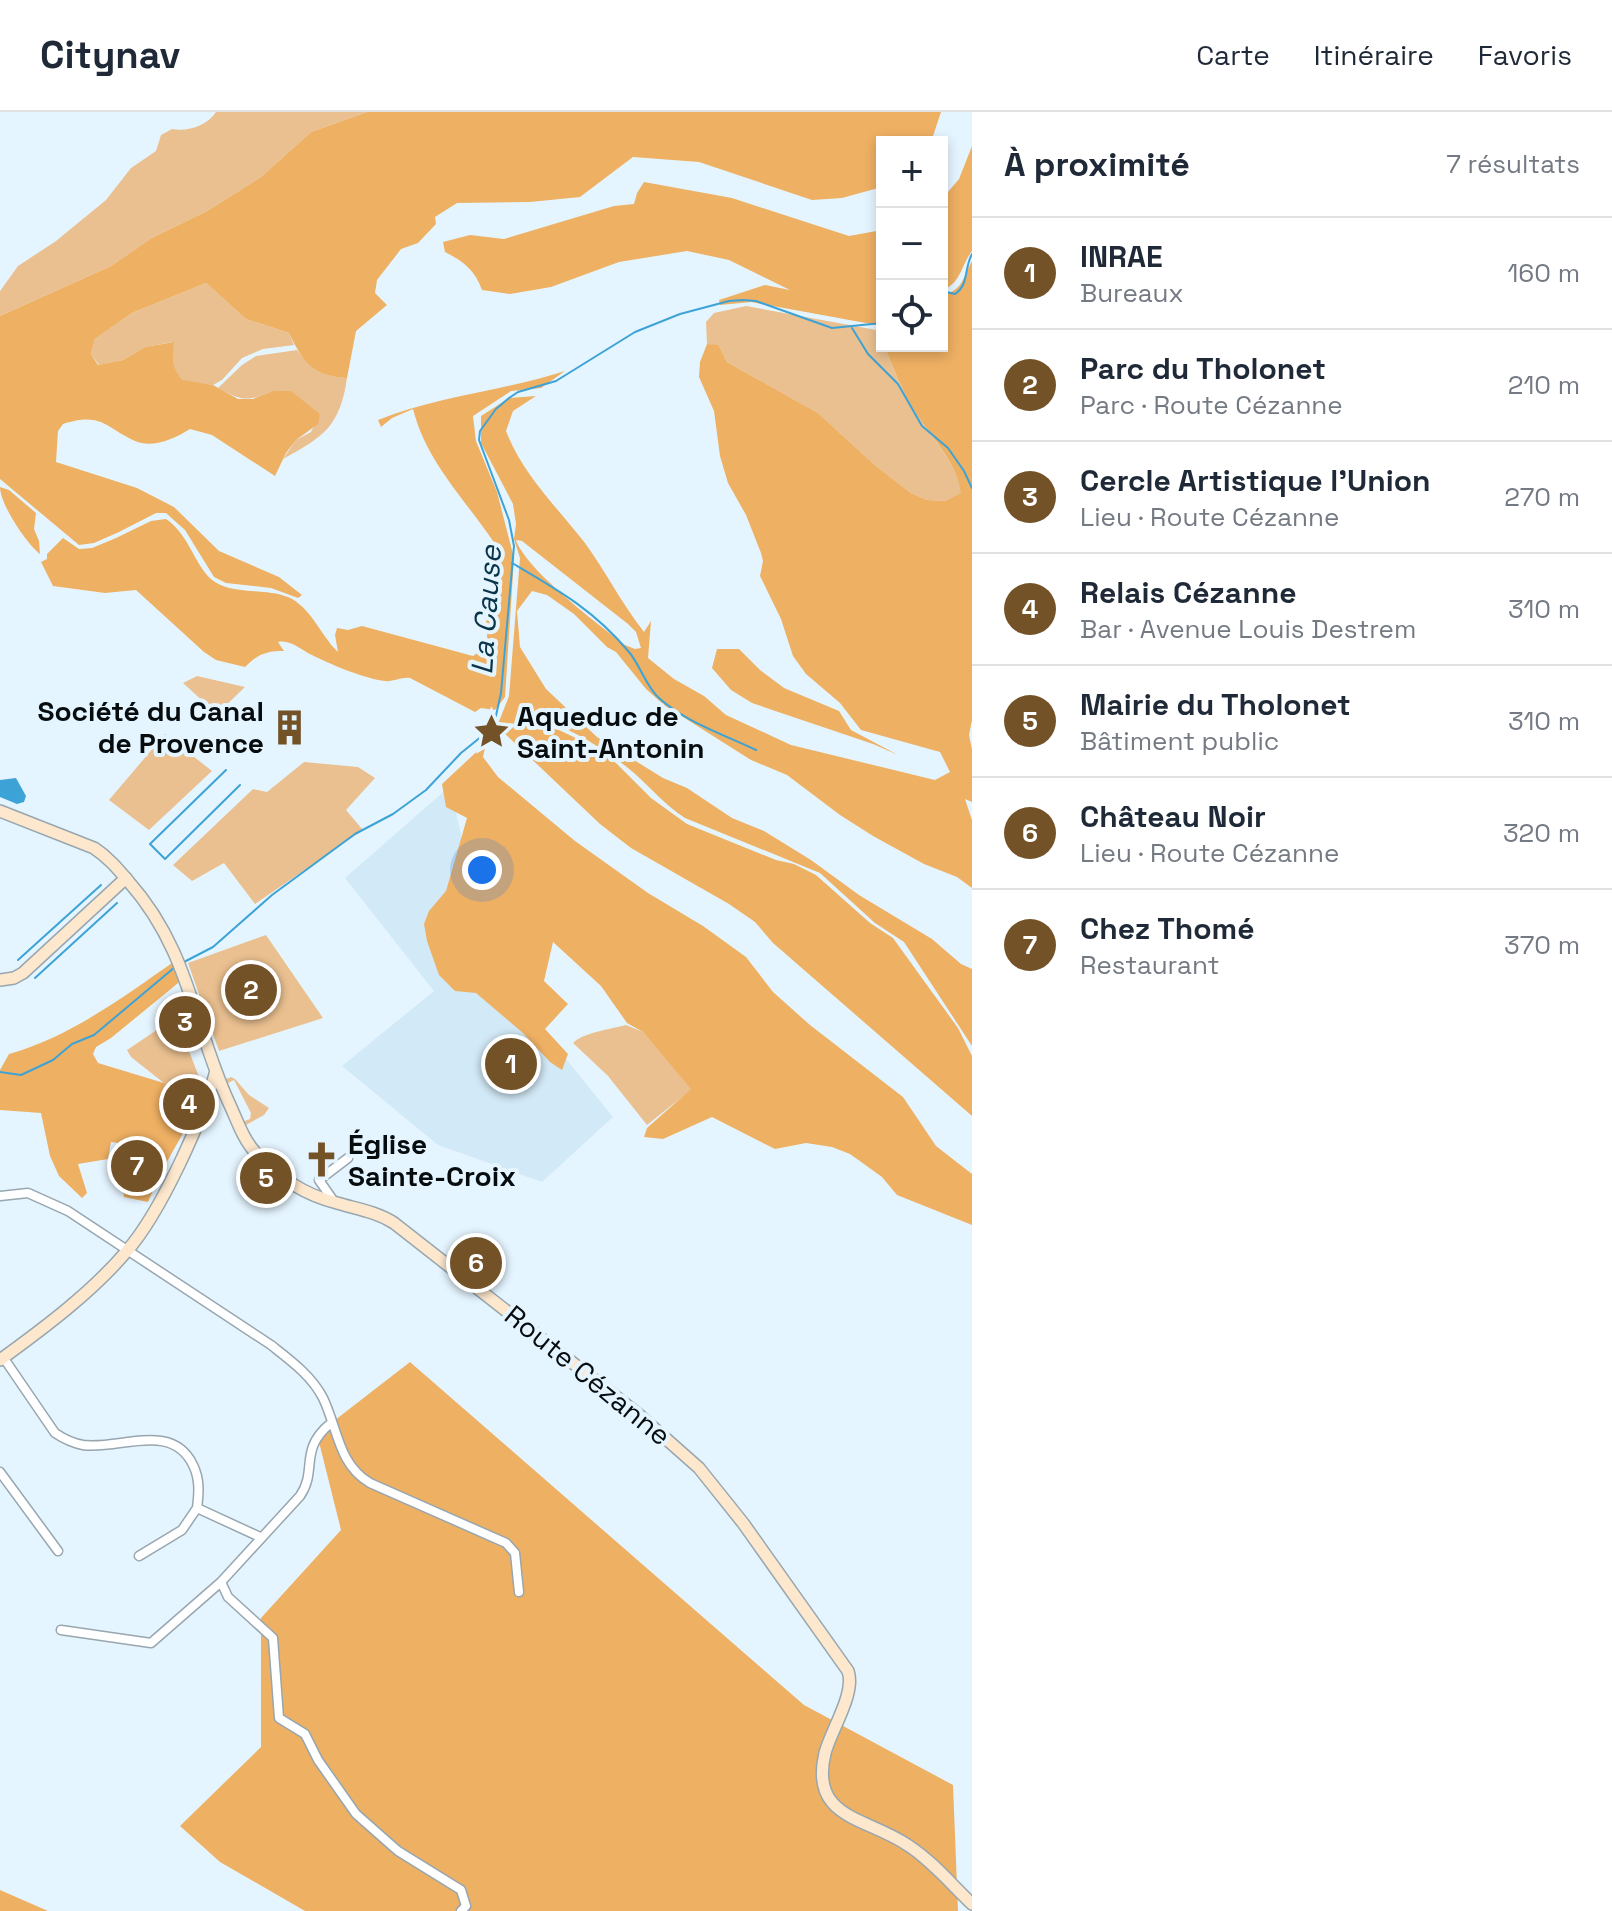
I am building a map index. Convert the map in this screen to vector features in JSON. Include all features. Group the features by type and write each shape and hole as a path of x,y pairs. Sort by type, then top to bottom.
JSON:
{"street":[{"name":"Route Cézanne","path":"0,811 94,848 107,857 152,909 186,976 216,1071 243,1133 255,1152 299,1189 335,1203 381,1215 394,1223 638,1414 699,1468 841,1659 851,1679 825,1752 822,1784 827,1798 848,1817 910,1846 972,1904"},
{"path":"0,980 23,973 126,878"},
{"path":"139,1556 182,1530 197,1508 196,1470 181,1448 158,1440 92,1445 66,1440 50,1427 2,1358 98,1281 128,1251 168,1184 207,1100 216,1071"},
{"path":"335,1203 319,1180 348,1158"},
{"path":"0,1196 22,1193 37,1195 68,1211 251,1331 292,1362 318,1390 343,1454 360,1478 510,1546 515,1553 519,1592"},
{"path":"61,1630 151,1643 221,1582 304,1490 314,1441 331,1423"},
{"path":"0,1472 58,1551"},
{"path":"197,1508 260,1537"},
{"path":"221,1582 228,1597 273,1638 279,1718 305,1734 318,1760 365,1823 398,1851 461,1890 466,1906 461,1911"}],"shaded area":[{"path":"216,112 367,112 311,132 261,177 207,211 150,239 111,266 0,316 0,291 18,266 56,241 106,200 131,168 156,151 161,135 172,129 196,127"},
{"path":"367,112 941,112 933,136 876,136 876,189 842,198 812,200 699,162 633,157 580,197 530,202 457,203 435,217 436,224 418,243 401,249 377,280 375,293 387,305 356,331 347,378 317,371 304,359 289,333 246,319 206,283 132,313 95,339 91,354 98,365 123,360 145,347 174,342 174,362 182,380 213,385 238,399 253,399 273,391 291,391 320,414 318,424 296,440 275,476 212,435 190,429 178,436 149,444 135,441 95,420 63,424 58,431 56,462 137,488 174,507 219,551 279,577 302,595 298,598 271,588 226,583 214,577 185,530 166,513 156,513 94,543 79,545 0,479 0,316 111,266 150,239 207,211 261,177 311,132"},
{"path":"972,146 972,251 957,279 948,287 948,192 959,179"},
{"path":"644,182 732,198 849,236 876,231 876,325 751,302 720,305 719,300 765,285 790,290 729,260 687,251 619,262 551,287 510,294 482,290 468,267 445,252 443,242 470,235 504,239 614,206 634,204"},
{"path":"972,261 972,720 969,735 972,802 965,799 972,820 972,888 957,877 924,864 873,836 787,775 751,760 664,705 646,689 616,652 574,614 547,595 532,591 517,611 520,647 546,689 597,737 663,778 687,788 732,818 764,831 811,860 859,895 932,939 961,964 972,969 972,1046 904,942 875,923 820,873 685,818 611,755 573,732 533,714 536,719 580,740 616,763 651,798 687,824 816,875 870,923 893,938 958,1028 972,1056 972,1116 773,943 755,922 631,848 600,824 502,731 503,727 498,724 509,696 520,558 514,539 516,524 513,504 481,443 481,416 509,398 536,396 513,411 506,431 513,447 541,490 585,543 644,632 651,621 648,658 674,679 704,696 726,715 791,745 935,780 950,772 940,752 861,730 840,703 806,674 793,656 781,619 760,576 761,553 746,515 728,483 720,456 714,411 699,377 700,362 707,344 718,345 727,362 818,413 911,493 927,500 945,501 961,493 954,470 908,400 887,352 948,352 948,293 964,278","holes":["516,540 522,541 636,632 641,648 625,645 564,596 533,566"]},
{"path":"206,283 246,319 289,333 294,345 263,349 242,358 222,380 213,385 182,381 174,367 173,342 145,347 123,360 99,365 91,354 95,339 132,313"},
{"path":"746,306 876,330 876,352 887,352 904,394 948,459 962,493 945,501 927,500 911,493 818,413 727,362 718,346 707,344 706,322 714,313"},
{"path":"297,350 318,371 347,378 340,408 327,429 283,459 296,440 311,432 320,414 273,391 245,398 218,388 256,356"},
{"path":"565,371 541,388 511,391 473,416 476,441 497,492 514,558 505,697 495,710 481,708 475,712 410,678 385,681 358,674 287,642 278,642 284,651 263,654 245,667 216,660 136,590 105,593 53,586 41,562 63,538 79,549 92,548 151,521 166,519 181,534 202,569 215,582 232,589 288,597 303,608 338,652 337,628 348,630 362,626 473,656 488,646 486,623 497,547 438,465 419,429 413,409 392,418 381,427 378,420 424,405"},
{"path":"0,487 9,490 36,513 34,529 40,554 15,523 4,503"},
{"path":"717,649 739,649 784,688 839,711 851,730 898,755 752,703 731,690 712,668"},
{"path":"197,676 245,687 217,714 183,683"},
{"path":"165,734 212,771 149,830 109,800"},
{"path":"486,743 483,757 498,777 575,841 746,957 773,992 810,1025 903,1097 936,1146 972,1174 972,1225 897,1195 882,1177 850,1154 832,1147 806,1143 775,1149 712,1117 663,1139 644,1137 647,1128 691,1089 643,1032 627,1023 601,986 553,942 544,981 568,1004 545,1029 568,1054 562,1070 476,993 455,991 439,975 424,924 429,911 446,891 467,818 446,807 442,784"},
{"path":"304,762 358,767 375,778 346,810 363,830 255,904 224,863 192,881 173,865 253,789 267,792"},
{"path":"450,786 491,966 613,1117 542,1182 438,1145 342,1066 434,991 345,878"},
{"path":"266,935 323,1018 219,1051 188,963"},
{"path":"175,961 183,979 96,1047 93,1054 98,1063 164,1083 179,1095 190,1093 191,1119 148,1202 124,1197 121,1179 150,1173 144,1146 111,1142 108,1159 78,1164 87,1193 82,1198 59,1176 50,1156 41,1113 0,1110 0,1070 9,1054 75,1027"},
{"path":"176,1017 199,1077 190,1093 179,1095 131,1057 127,1050"},
{"path":"626,1025 643,1032 692,1089 647,1125 608,1076 573,1043 590,1034"},
{"path":"235,1079 249,1095 269,1108 264,1115 244,1126 242,1122 250,1119 251,1113 234,1080 226,1084 224,1080"},
{"path":"410,1362 804,1705 953,1785 958,1911 305,1911 220,1862 180,1826 261,1747 261,1618 341,1530 317,1434"},
{"path":"0,1890 48,1911 0,1911"}],"water":[{"path":"16,778 26,796 24,802 17,804 0,797 0,780"}],"waterway":[{"name":"La Cause","path":"948,292 955,294 959,290 972,254"},
{"name":"La Cause","path":"184,962 213,947 272,895 355,834 393,814 426,790 461,753 487,732 495,720 501,693 514,546 509,520 479,440 480,431 496,409 518,392 556,381 635,332 680,314 729,301 756,301 832,328 876,324"},
{"path":"852,328 868,354 898,384 922,426 948,448 972,488"},
{"path":"512,563 560,592 602,624 629,652 655,694 669,707 756,750"},
{"path":"226,770 150,844 165,859 240,785"},
{"path":"18,960 101,885"},
{"path":"35,978 117,903"},
{"name":"La Cause","path":"0,1072 21,1075 53,1060 72,1044 94,1035 175,967"}],"place":[{"name":"Société du Canal de Provence","path":"290,727"},
{"name":"Aqueduc de Saint-Antonin","path":"491,732"},
{"name":"Parc du Tholonet","path":"251,990"},
{"name":"Cercle Artistique l'Union","path":"185,1022"},
{"name":"INRAE","path":"511,1064"},
{"name":"Relais Cézanne","path":"189,1104"},
{"name":"Église Sainte-Croix","path":"322,1160"},
{"name":"Chez Thomé","path":"137,1166"},
{"name":"Mairie du Tholonet","path":"266,1178"},
{"name":"Château Noir","path":"476,1263"}]}
